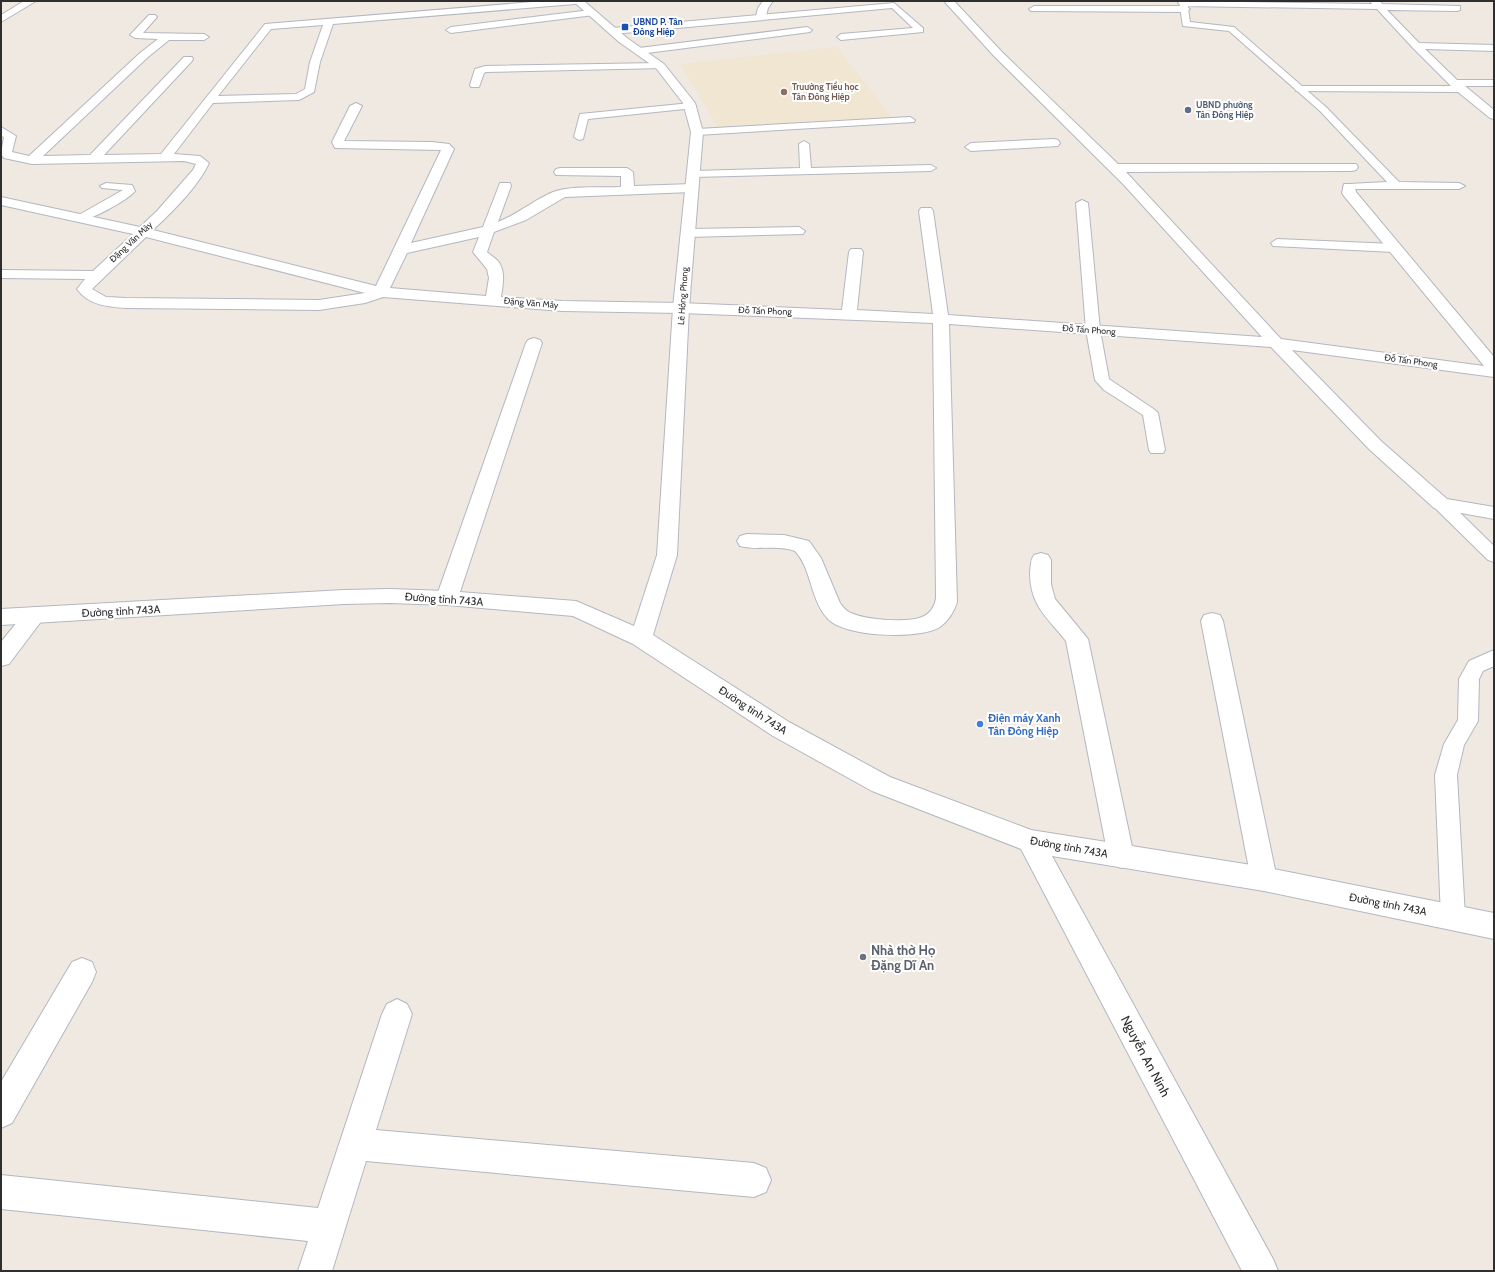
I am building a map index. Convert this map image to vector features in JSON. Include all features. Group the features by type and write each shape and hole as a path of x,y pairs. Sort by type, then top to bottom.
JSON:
{"street":[{"path":"1,19 31,1"},
{"path":"165,157 268,26 434,14 574,1"},
{"name":"Lê Hồng Phong","path":"578,1 613,31 660,66 682,92 690,106 697,132 681,308 667,555 641,638"},
{"path":"761,16 763,8 768,1"},
{"path":"949,1 1068,129 1115,168 1276,343 1375,444 1441,504 1494,513"},
{"path":"1377,4 1393,22 1460,86 1491,112"},
{"path":"1034,9 1377,4 1457,8"},
{"path":"1184,8 1226,19"},
{"path":"451,30 591,13"},
{"path":"152,17 135,35 204,37"},
{"path":"211,100 299,97 306,94 310,90 315,62 329,21"},
{"path":"1377,21 1393,22"},
{"path":"639,51 807,30"},
{"path":"32,160 144,54 168,37"},
{"path":"1418,46 1494,48"},
{"path":"93,159 188,60"},
{"path":"475,85 479,71 485,69 660,66"},
{"path":"1300,89 1460,86 1494,83"},
{"path":"1,201 143,232 381,292 403,249 448,149 445,147 432,146 339,145 338,142 356,106"},
{"name":"Đặng Văn Mây","path":"1,131 10,136 6,152 8,155 32,160 184,157 196,159 203,163 199,171 162,214 84,289 91,297 100,301 126,303 319,305 346,302 365,298 381,292 562,306 681,308"},
{"path":"971,147 1057,148 1048,133 1049,131"},
{"path":"1115,168 1352,167"},
{"path":"560,172 627,172 628,191"},
{"path":"403,249 490,230 536,209 555,196 563,193 628,191 693,181"},
{"path":"494,300 495,271 493,264 481,256 480,252 483,241 490,230 505,186"},
{"path":"1349,187 1349,193 1494,367"},
{"path":"747,541 781,542 802,546 811,556 827,602 837,616 858,624 894,628 929,623 945,610 947,598 941,319 926,211"},
{"path":"849,315 856,252"},
{"path":"1,274 97,275"},
{"name":"Đỗ Tấn Phong","path":"681,308 941,319 1276,343 1494,372"},
{"path":"447,598 534,344"},
{"path":"1041,560 1042,592 1056,616 1068,626 1077,640 1121,856"},
{"name":"Đường tỉnh 743A","path":"1,617 344,597 390,596 447,598 576,610 641,638 781,729 880,784 1030,841 1264,879 1494,926"},
{"path":"1,658 35,615"},
{"path":"1212,621 1264,879"},
{"name":"Nguyễn An Ninh","path":"1030,841 1261,1271"},
{"path":"1,1112 82,972"},
{"path":"315,1271 397,1014"},
{"path":"356,1144 754,1180"},
{"path":"1,1192 329,1226"}],"lane":[{"path":"613,31 761,16 802,14 894,5 920,30 842,37"},
{"path":"1184,8 1185,22 1189,25 1229,28 1323,109 1396,185"},
{"path":"579,137 584,116 690,106"},
{"path":"697,132 910,120"},
{"path":"804,144 806,170"},
{"path":"693,181 806,170 931,168"},
{"path":"1349,187 1396,185 1459,186"},
{"path":"81,218 129,191 128,187 106,186"},
{"path":"1082,203 1093,330 1102,380 1109,388 1143,407 1150,413 1158,450"},
{"path":"688,233 799,231"},
{"path":"1277,243 1394,248"},
{"path":"1441,504 1494,556"},
{"path":"1453,917 1446,775 1454,744 1468,721 1469,678 1476,666 1494,657"}],"shaded area":[{"name":"Truường Tiểu học Tân Đông Hiệp","path":"837,47 894,120 719,129 680,64"}],"place":[{"name":"UBND P. Tân Đông Hiệp","path":"625,27"},
{"name":"Truường Tiểu học Tân Đông Hiệp","path":"784,92"},
{"name":"UBND phường Tân Đông Hiệp","path":"1188,110"},
{"name":"Điện máy Xanh Tân Đông Hiệp","path":"980,724"},
{"name":"Nhà thờ Họ Đặng Dĩ An","path":"863,957"}]}
